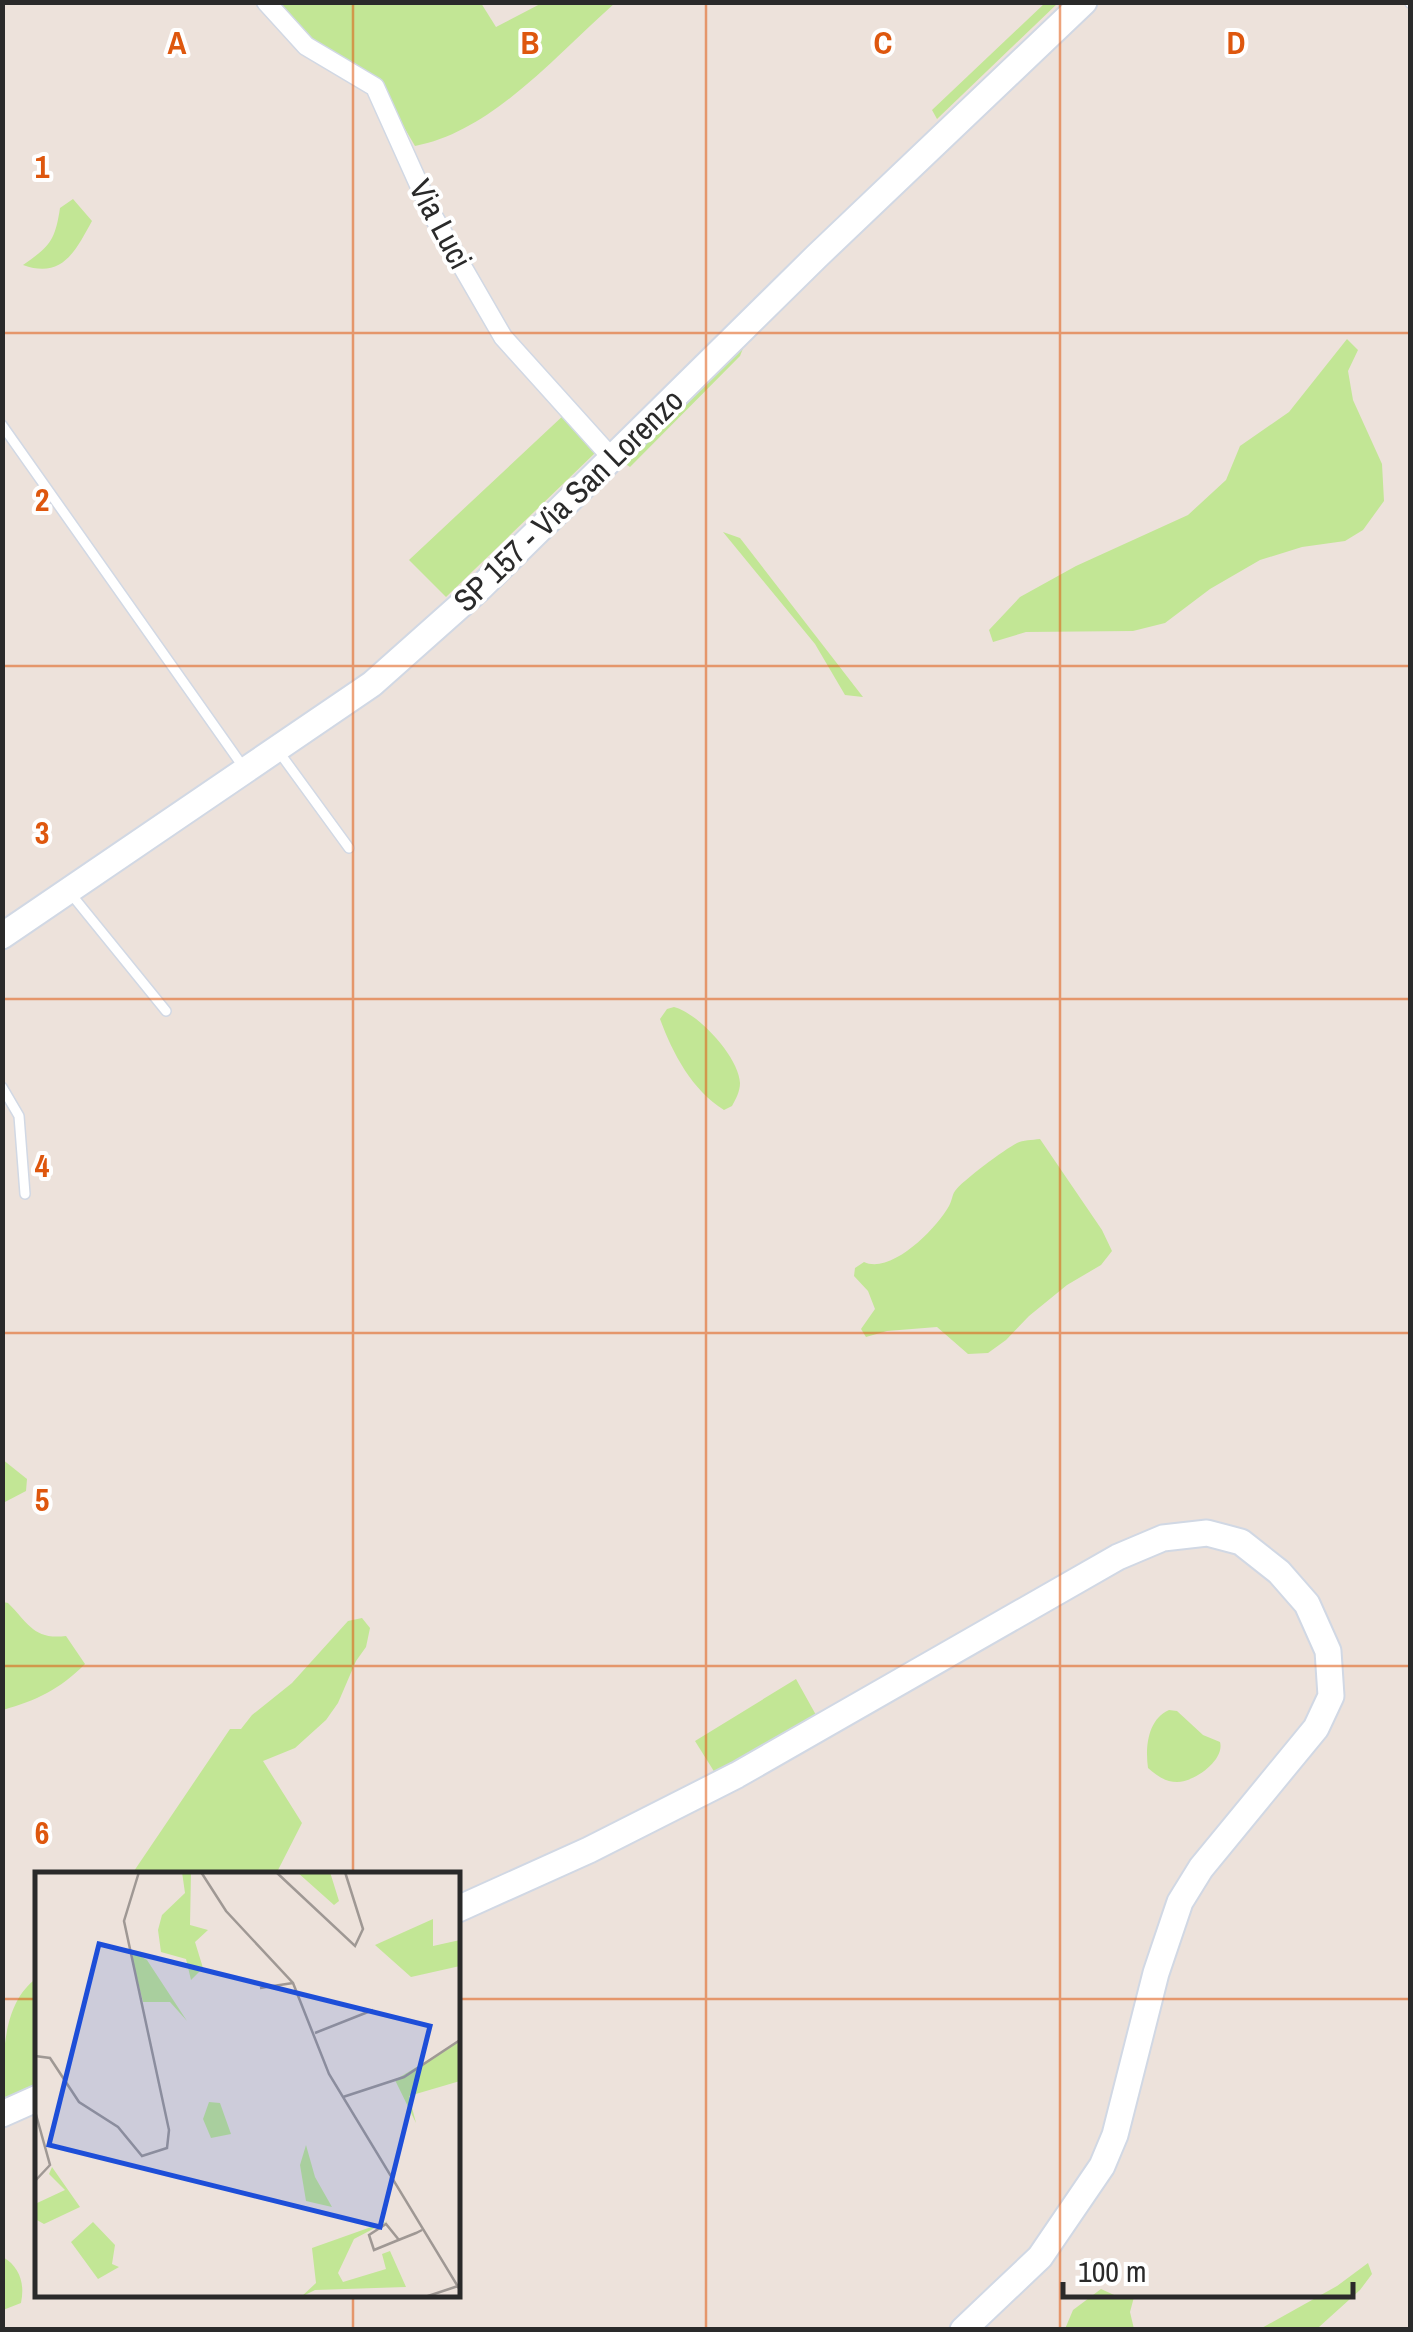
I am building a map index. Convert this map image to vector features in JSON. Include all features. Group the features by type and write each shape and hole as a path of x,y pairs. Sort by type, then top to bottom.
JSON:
{"street":[{"name":"Via Luci","path":"266,2 306,46 375,87 434,216 503,336 612,458"},
{"name":"SP 157 - Via San Lorenzo","path":"2,936 372,684 480,588 816,256 1084,2"},
{"path":"460,1909 589,1850 737,1775 1118,1557 1162,1538 1206,1534 1241,1542 1279,1572 1307,1604 1328,1651 1331,1696 1316,1728 1201,1868 1180,1902 1102,2166 1040,2257 963,2330"},
{"path":"2,2114 35,2099"}],"lane":[{"path":"2,426 246,771"},
{"path":"277,749 349,848"},
{"path":"69,892 166,1012"},
{"path":"2,1088 19,1116 25,1194"}],"green space":[{"path":"275,3 481,3 496,27 542,3 615,3 497,108 443,138 415,146 391,105 315,44"},
{"path":"1045,3 1058,3 937,119 932,110"},
{"path":"73,199 92,221 80,243 57,265 23,265 50,242 60,208"},
{"path":"749,333 740,356 630,467 617,458"},
{"path":"1347,339 1358,350 1348,371 1353,400 1382,464 1384,501 1363,530 1345,541 1302,547 1260,560 1210,589 1165,623 1133,631 1026,632 993,642 989,630 1020,597 1076,566 1188,515 1226,480 1240,446 1289,412"},
{"path":"566,413 594,443 595,453 446,597 409,560"},
{"path":"723,532 740,538 863,697 845,695 815,644"},
{"path":"674,1007 705,1027 733,1061 740,1083 732,1106 724,1110 713,1102 693,1082 678,1058 660,1019 667,1009"},
{"path":"1040,1139 1102,1230 1112,1251 1101,1265 1067,1285 988,1353 968,1354 937,1327 887,1331 866,1337 861,1329 875,1309 868,1291 854,1276 855,1268 864,1262 887,1262 900,1256 924,1237 966,1180 1017,1143"},
{"path":"2,1459 27,1479 26,1491 3,1503"},
{"path":"3,1602 39,1633 66,1636 85,1664 47,1693 3,1710"},
{"path":"362,1618 370,1628 366,1647 338,1703 326,1720 295,1748 263,1761 302,1823 277,1872 133,1872 230,1729 241,1729 252,1715 292,1683 348,1621"},
{"path":"796,1679 816,1715 715,1773 695,1741"},
{"path":"1169,1710 1177,1711 1203,1735 1220,1742 1213,1763 1184,1781 1173,1782 1148,1768 1152,1727"},
{"path":"35,1980 35,2089 3,2104 6,2036 16,2003"},
{"path":"3,2257 17,2271 22,2289 21,2303 3,2310"},
{"path":"1368,2263 1372,2274 1360,2290 1319,2327 1260,2329 1337,2286"},
{"path":"1101,2289 1123,2299 1134,2297 1130,2312 1134,2329 1065,2329 1073,2310"}]}
